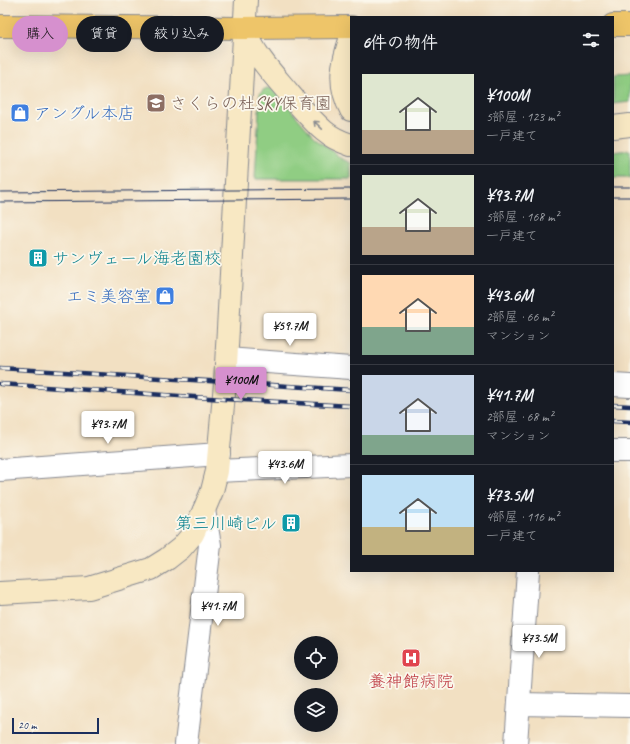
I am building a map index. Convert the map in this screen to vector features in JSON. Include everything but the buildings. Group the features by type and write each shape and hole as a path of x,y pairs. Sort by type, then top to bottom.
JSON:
{"highway":[{"path":"614,25 630,25"},
{"path":"0,26 244,28 350,27"}],"street":[{"path":"0,593 89,588 151,569 181,548 193,534 212,491 218,463 227,359 246,0"},
{"path":"244,28 249,40 263,62 308,116 325,132 345,143 350,144"},
{"path":"350,39 345,53 341,76 345,100 350,108"},
{"path":"614,127 630,125"},
{"path":"227,359 350,368"},
{"path":"614,385 630,386"},
{"path":"614,451 630,451"},
{"path":"0,470 218,463 350,464"},
{"path":"186,744 210,545 204,510"},
{"path":"516,744 528,572"},
{"path":"519,704 630,706"}],"green space":[{"path":"630,76 630,102 614,104 614,77"},
{"path":"267,88 272,89 277,93 313,136 342,159 350,163 350,179 255,179 260,94"},
{"path":"630,150 630,178 614,178 614,152"}],"tram line":[{"path":"614,187 630,187"},
{"path":"0,192 350,189"},
{"path":"614,197 630,197"},
{"path":"0,202 350,199"}],"railway":[{"path":"0,368 350,390"},
{"path":"0,384 350,406"},
{"path":"614,405 630,406"},
{"path":"614,421 630,422"}],"place":[{"name":"さくらの杜SKY保育園","path":"156,103"},
{"name":"アングル本店","path":"20,113"},
{"name":"サンヴェール海老園校","path":"38,258"},
{"name":"エミ美容室","path":"165,296"},
{"name":"第三川崎ビル","path":"291,523"},
{"name":"養神館病院","path":"411,658"}]}
